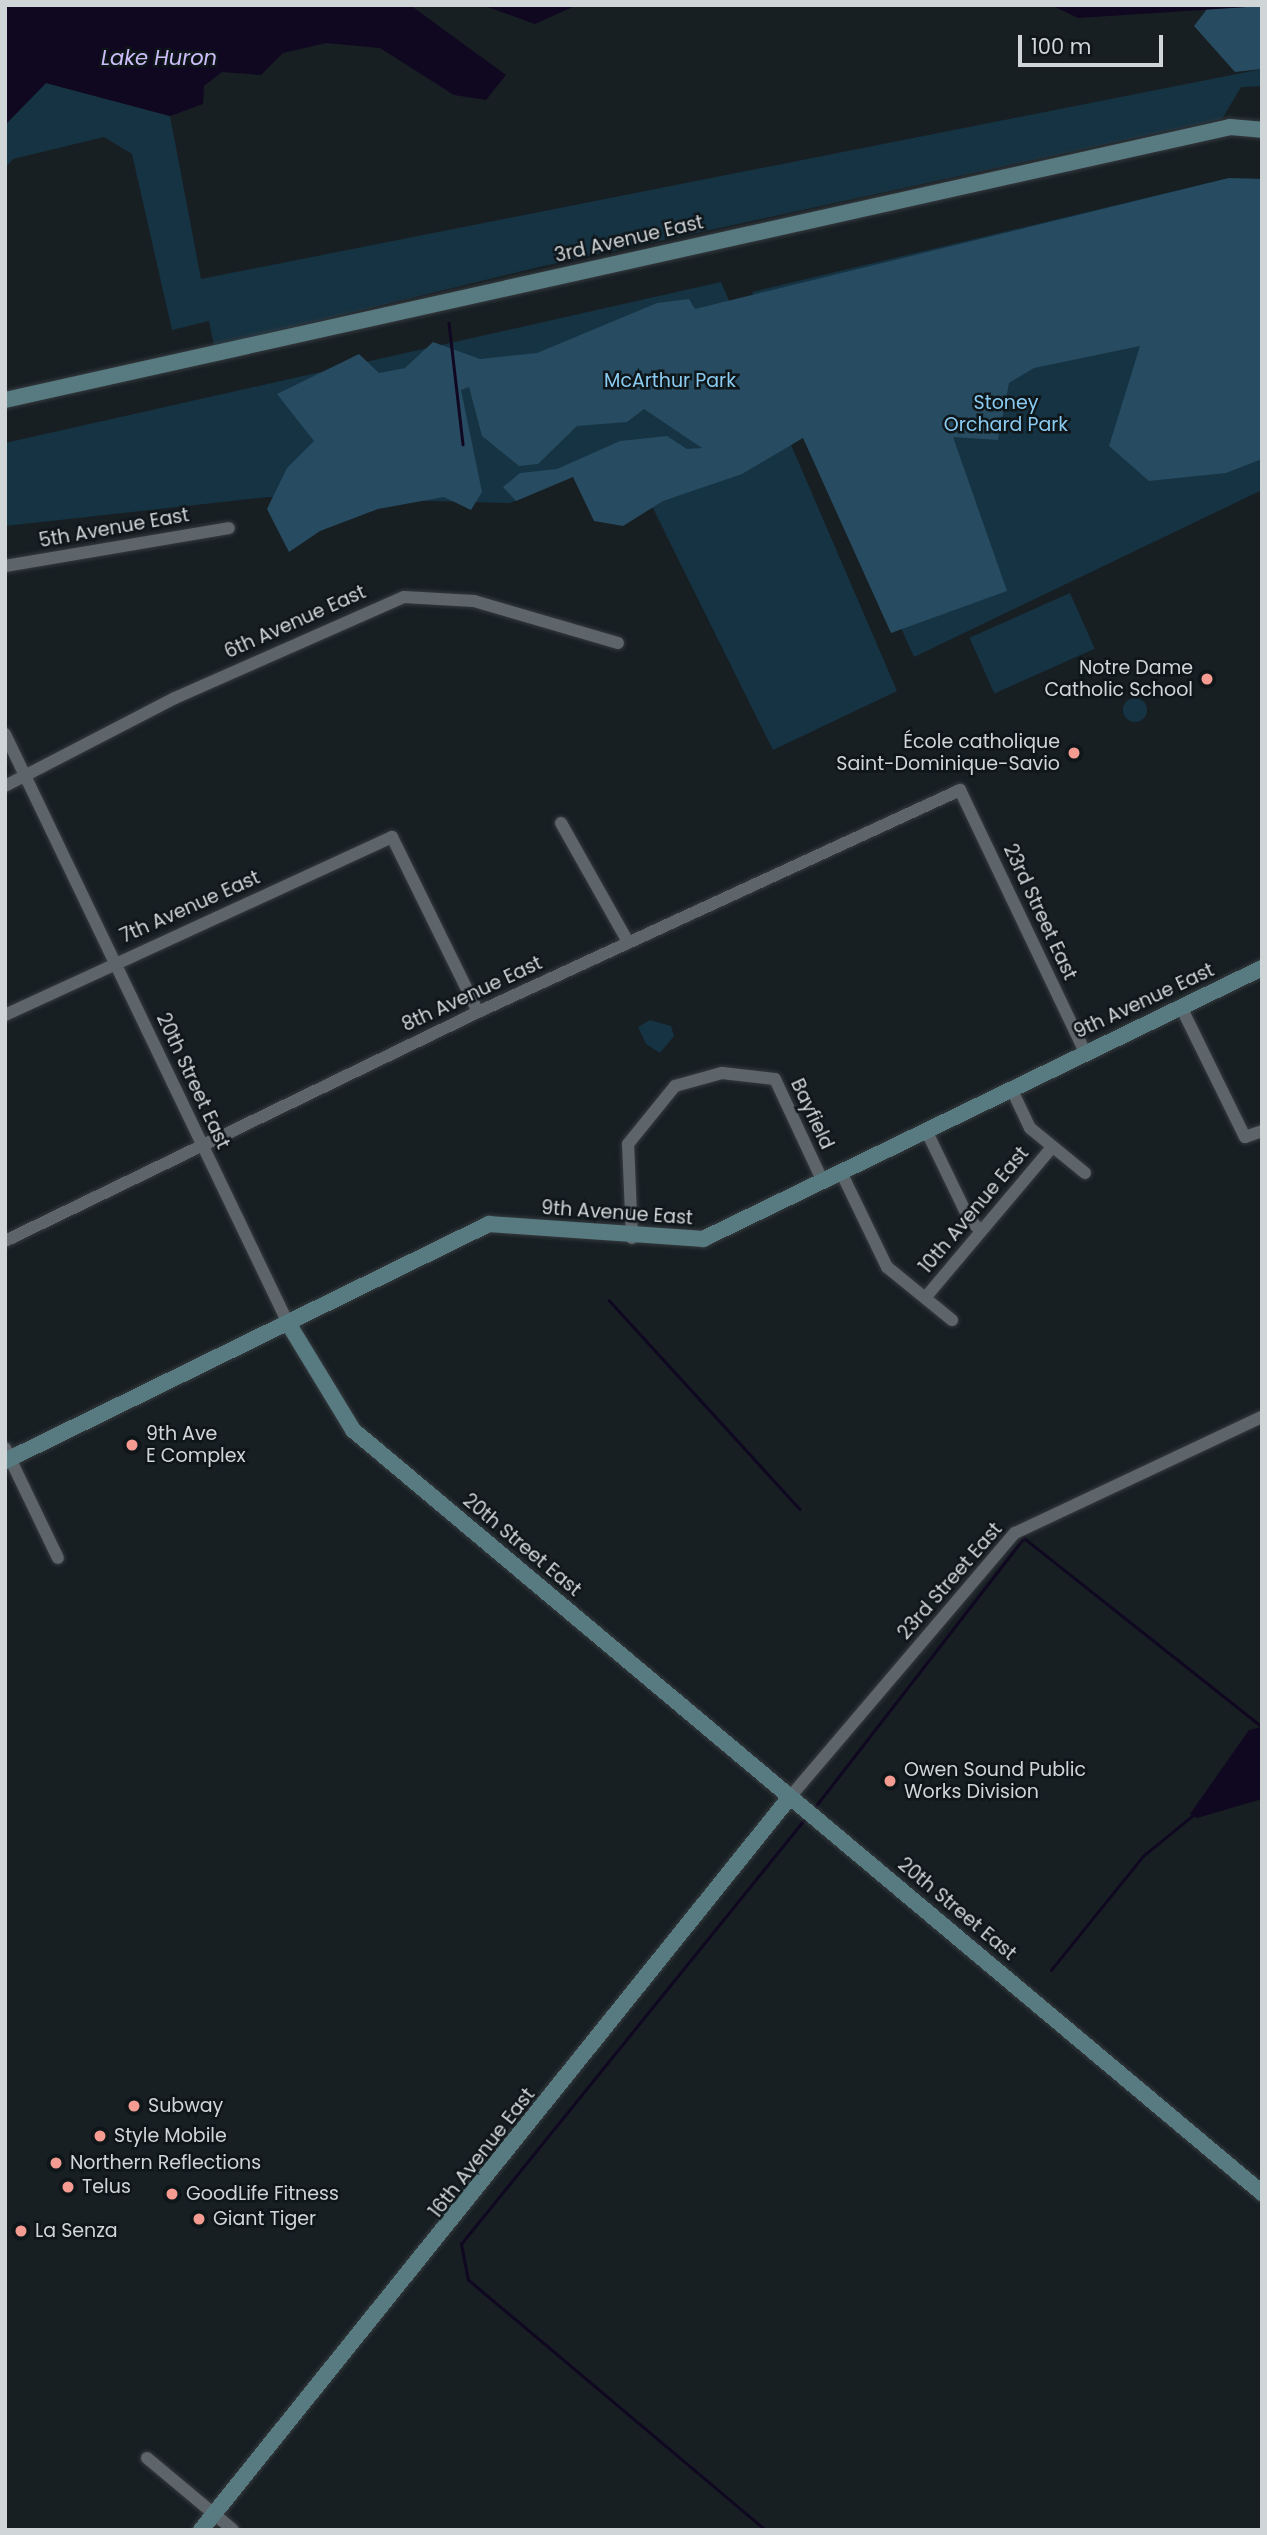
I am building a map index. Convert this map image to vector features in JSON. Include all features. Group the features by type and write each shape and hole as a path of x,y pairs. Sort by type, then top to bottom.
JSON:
{"street":[{"name":"3rd Avenue East","path":"5,400 1230,127 1262,130"},
{"name":"5th Avenue East","path":"5,566 229,528"},
{"name":"6th Avenue East","path":"5,786 176,698 404,597 474,601 618,643"},
{"name":"20th Street East","path":"5,734 200,1146 288,1323 353,1430 1262,2193"},
{"name":"8th Avenue East","path":"5,1241 478,1012 960,790"},
{"name":"23rd Street East","path":"960,790 1085,1052"},
{"path":"562,823 628,942"},
{"name":"7th Avenue East","path":"5,1015 392,837 478,1012"},
{"name":"9th Avenue East","path":"7,1456 489,1224 632,1238 703,1239 1262,968"},
{"path":"1181,1007 1245,1137 1262,1131"},
{"name":"Bayfield","path":"632,1238 628,1144 675,1086 722,1073 775,1079 823,1182"},
{"path":"1011,1088 1030,1128 1085,1173"},
{"path":"926,1130 969,1219 981,1231"},
{"name":"10th Avenue East","path":"925,1298 1052,1147"},
{"path":"841,1172 887,1267 952,1320"},
{"name":"23rd Street East","path":"790,1797 1015,1533 1262,1417"},
{"path":"7,1456 58,1558"},
{"name":"16th Avenue East","path":"201,2530 790,1797"},
{"path":"147,2458 233,2530"}],"green space":[{"path":"1262,6 1262,69 1235,72 1194,26 1207,9"},
{"path":"1262,69 1262,86 1241,87 1222,119 539,267 214,346 209,321 172,330 132,154 104,137 13,159 5,168 5,125 46,83 170,116 201,279"},
{"name":"Stoney Orchard Park","path":"1229,178 1262,179 1262,490 914,657 752,292"},
{"name":"Stoney Orchard Park","path":"1229,178 1262,179 1262,459 1226,473 1149,481 1109,446 1140,346 1034,368 1009,383 998,440 953,437 1007,591 891,633 803,438 742,474 663,501 623,526 594,521 573,477 516,501 503,487 520,473 557,469 620,441 667,436 687,449 702,448 644,409 627,422 577,426 538,464 519,466 482,436 469,387 461,390 482,492 471,510 444,497 378,509 320,531 289,552 267,509 287,468 314,441 277,394 359,354 379,373 405,368 433,342 480,359 537,353 657,303 689,299 695,309"},
{"name":"McArthur Park","path":"721,282 897,691 773,750 626,454 510,503 268,497 5,526 5,443"},
{"path":"1070,593 1095,649 994,693 970,638"},
{"path":"1135,698 1143,702 1147,710 1143,718 1135,722 1127,718 1123,710 1127,702"},
{"path":"650,1020 671,1026 674,1036 660,1053 646,1044 638,1027"}],"water":[{"name":"Lake Huron","path":"5,5 410,5 506,75 486,100 454,95 380,48 326,43 283,53 261,75 222,72 204,86 203,104 170,116 46,83 5,125"},
{"path":"482,5 577,5 535,24"},
{"path":"1051,5 1262,5 1262,6 1078,18"},
{"path":"1262,1727 1262,1799 1197,1818 1190,1814 1249,1730"}],"waterway":[{"path":"449,323 463,444"},
{"path":"609,1300 800,1509"},
{"path":"815,1807 1024,1538 1261,1726"},
{"path":"1051,1970 1143,1856 1192,1816"},
{"path":"765,2530 468,2280 461,2244 804,1820"}],"place":[{"name":"Notre Dame Catholic School","path":"1207,679"},
{"name":"École catholique Saint-Dominique-Savio","path":"1074,753"},
{"name":"9th Ave E Complex","path":"132,1445"},
{"name":"Owen Sound Public Works Division","path":"890,1781"},
{"name":"Subway","path":"134,2106"},
{"name":"Style Mobile","path":"100,2136"},
{"name":"Northern Reflections","path":"56,2163"},
{"name":"Telus","path":"68,2187"},
{"name":"GoodLife Fitness","path":"172,2194"},
{"name":"Giant Tiger","path":"199,2219"},
{"name":"La Senza","path":"21,2231"}]}
